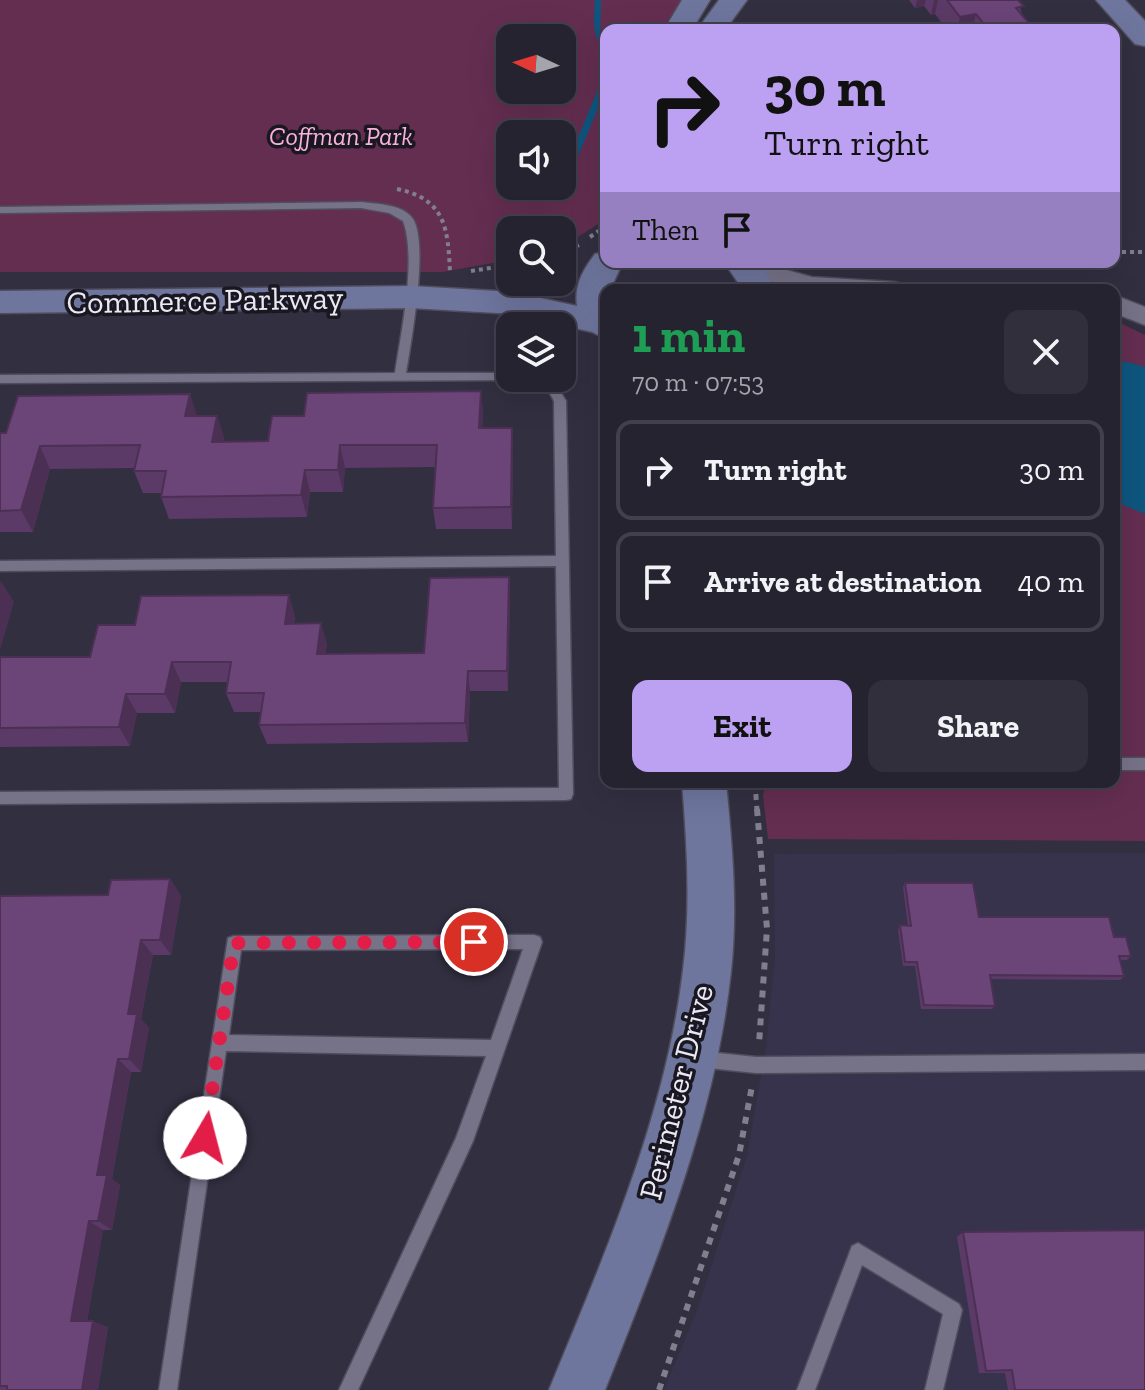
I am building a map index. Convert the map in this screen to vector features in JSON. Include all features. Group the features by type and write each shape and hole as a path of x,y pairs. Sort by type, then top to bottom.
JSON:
{"main road":[{"path":"682,24 696,0"},
{"path":"715,24 733,0"},
{"path":"1110,0 1145,38"},
{"path":"576,268 600,263"},
{"path":"600,316 591,297 593,284 602,268"},
{"name":"Commerce Parkway","path":"411,297 496,285"},
{"name":"Commerce Parkway","path":"0,302 411,297 513,303 600,324"},
{"name":"Perimeter Drive","path":"577,1390 643,1225 670,1142 704,994 710,929 710,843 705,788"}],"street":[{"path":"749,273 807,284"},
{"path":"1120,306 1145,317"}],"lane":[{"path":"0,210 361,205 387,209 407,218 413,230 411,297 400,377"},
{"path":"0,379 496,377"},
{"path":"0,798 566,794 560,401 555,392"},
{"path":"0,566 562,561"},
{"path":"1120,764 1145,764"},
{"path":"168,1390 234,943 534,942 464,1141 348,1390"},
{"path":"219,1043 497,1048"},
{"path":"690,1058 756,1065 1145,1062"},
{"path":"806,1390 858,1252 953,1310 934,1390"}],"path":[{"path":"1120,252 1145,252"}],"shaded area":[{"path":"1145,853 1145,1390 664,1390 698,1308 747,1156 766,1048 775,958 774,854"}],"green space":[{"name":"Coffman Park","path":"0,0 682,0 665,24 600,24 600,223 576,238 576,216 496,216 496,262 442,272 0,272"},
{"path":"1120,323 1145,335 1145,841 768,839 763,795 765,788 1120,788"}],"water":[{"path":"1120,363 1145,367 1145,514 1120,504"}],"building":[{"path":"947,0 1018,0 1024,6 1016,8 1030,24 984,24 976,14 960,17"},
{"path":"481,391 479,428 512,428 511,507 433,508 437,445 340,445 338,470 305,470 301,495 161,497 166,471 134,471 140,445 40,446 21,510 0,511 0,433 6,433 18,396 190,394 185,416 217,416 212,442 268,441 272,416 304,416 307,393"},
{"path":"509,577 507,671 468,671 465,723 259,725 264,693 226,693 231,662 172,662 165,694 126,694 119,727 0,728 0,657 90,657 98,625 135,625 141,596 289,595 285,624 321,623 317,654 424,653 430,578"},
{"path":"170,879 160,940 141,940 128,1014 137,1014 129,1059 118,1059 97,1175 107,1175 98,1221 89,1221 71,1321 93,1321 82,1390 7,1390 7,1386 0,1386 0,896 108,895 111,880"},
{"path":"905,883 973,883 979,917 1109,917 1114,937 1126,937 1131,956 1119,956 1124,976 990,975 995,1006 924,1005 917,962 905,962 900,925 911,926"},
{"path":"1145,1230 1145,1390 1015,1390 1012,1370 986,1371 963,1232"}],"waterway":[{"path":"598,0 597,32 600,38"},
{"path":"576,153 600,96"}],"route":[{"path":"205,1138 234,943 474,942"}]}
